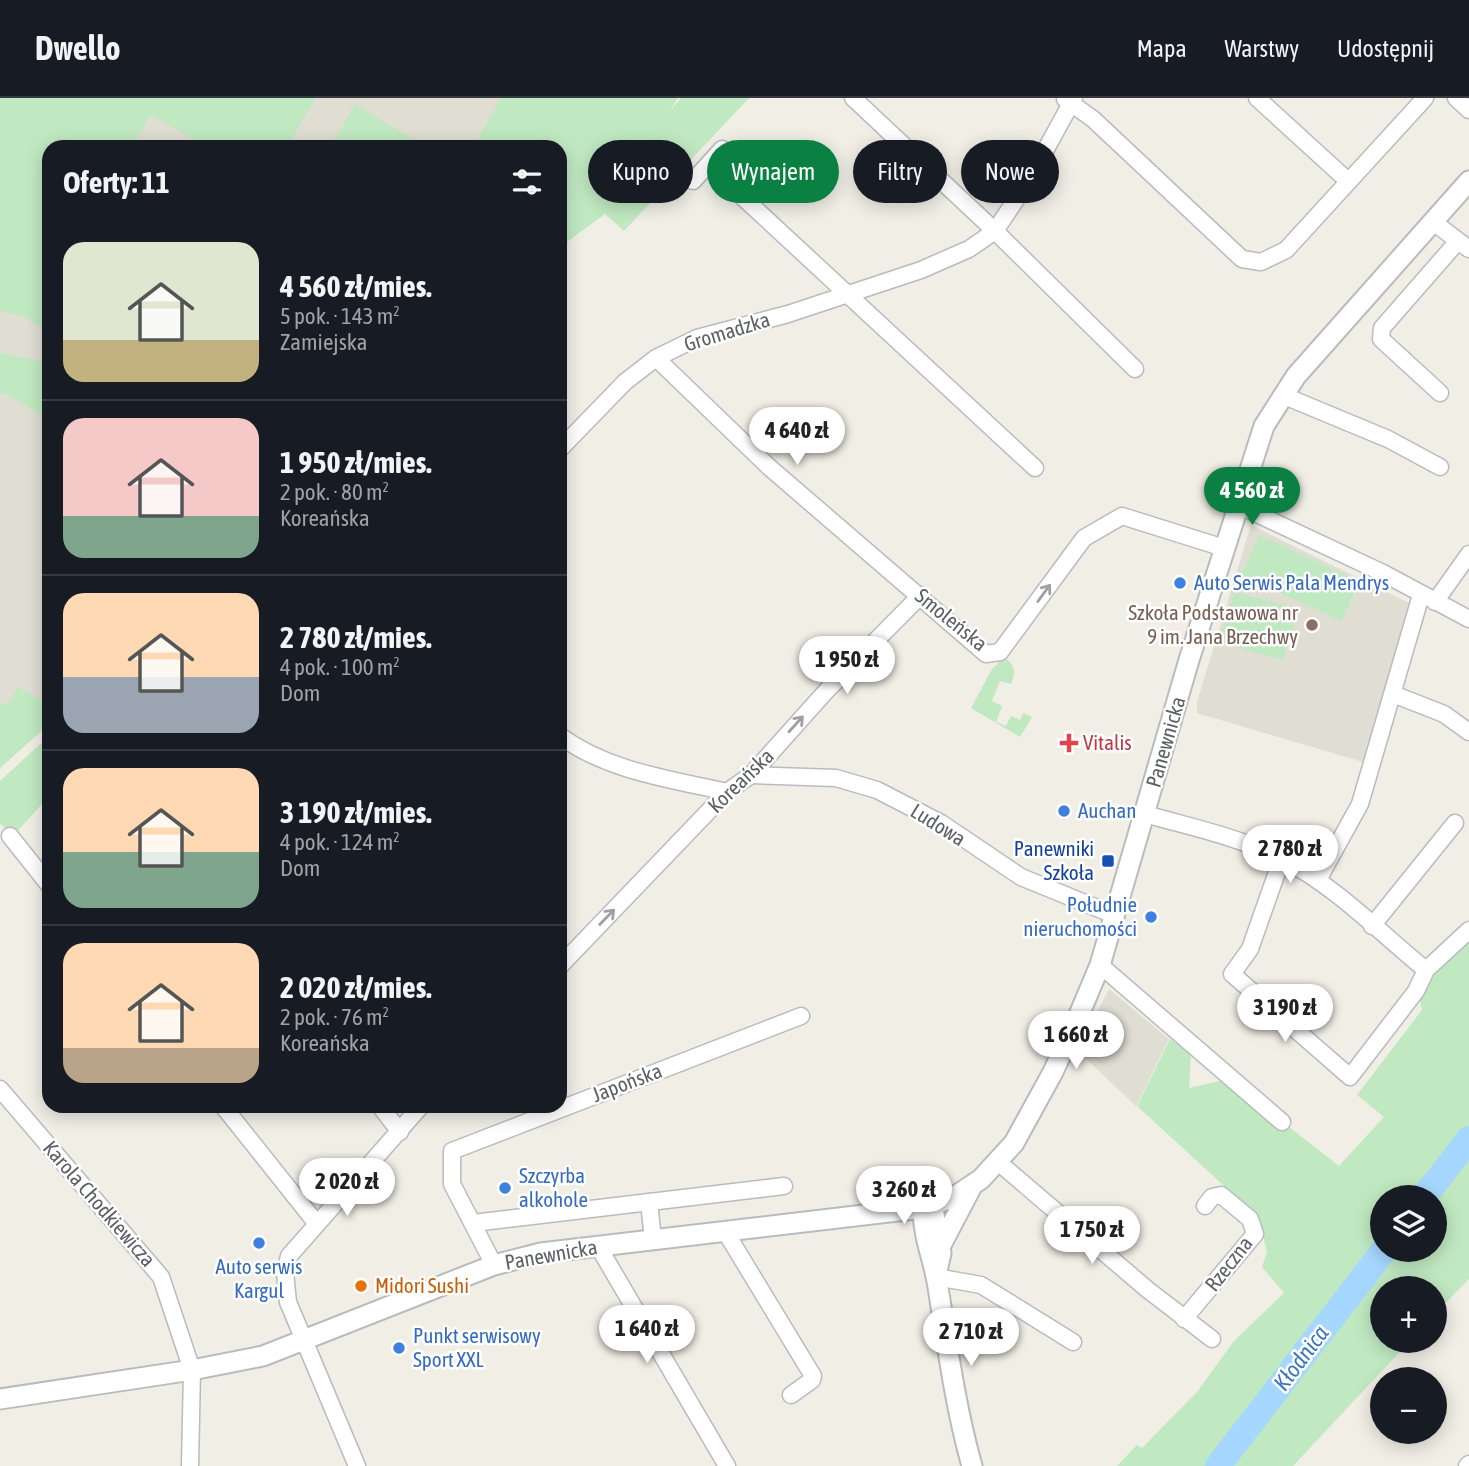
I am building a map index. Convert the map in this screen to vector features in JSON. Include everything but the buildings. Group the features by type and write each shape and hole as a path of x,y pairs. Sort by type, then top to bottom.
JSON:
{"street":[{"path":"853,98 995,231 1135,369"},
{"path":"1257,98 1348,181"},
{"path":"1071,99 1242,259 1261,262 1286,250 1425,98"},
{"path":"1456,98 1469,110"},
{"name":"Gromadzka","path":"567,442 625,382 656,358 697,338 788,314 921,270 969,249 995,231 1029,180 1071,99"},
{"path":"693,180 707,166"},
{"name":"Panewnicka","path":"0,1399 192,1370 263,1356 494,1265 541,1253 928,1207 954,1197 973,1185 998,1161 1026,1125 1053,1072 1100,965 1224,548 1265,426 1282,395 1432,220 1469,181"},
{"path":"749,203 1035,468"},
{"path":"1432,220 1464,245 1382,328 1381,339 1440,393"},
{"name":"Smoleńska","path":"656,358 769,467 921,595 986,654 1000,652 1084,538 1104,524 1122,516 1224,548"},
{"path":"1282,395 1388,439 1440,467"},
{"path":"1238,505 1383,573 1469,619"},
{"path":"1318,880 1360,804 1393,695 1428,598 1469,554"},
{"name":"Koreańska","path":"567,959 727,792 751,775 828,689 921,595"},
{"path":"1393,695 1444,714 1469,732"},
{"path":"567,741 585,754 626,769 727,792"},
{"name":"Ludowa","path":"751,775 836,778 877,790 941,823 1021,877 1114,915"},
{"path":"1145,814 1209,832 1282,858 1318,880 1426,970"},
{"path":"1372,926 1455,822"},
{"path":"10,836 42,876"},
{"path":"1282,858 1250,949 1232,974 1350,1077 1416,991 1426,970 1469,930"},
{"path":"1100,965 1282,1122"},
{"name":"Japońska","path":"567,1107 801,1016"},
{"name":"Karola Chodkiewicza","path":"0,1089 161,1277 192,1370 190,1466"},
{"path":"0,1114 16,1109"},
{"path":"229,1113 317,1224"},
{"path":"385,1113 400,1132"},
{"path":"358,1466 307,1340 288,1302 285,1273 289,1256 415,1113"},
{"name":"Japońska","path":"494,1265 452,1184 453,1151 551,1113"},
{"path":"998,1161 1184,1320 1212,1339"},
{"path":"933,1244 973,1185"},
{"path":"473,1223 784,1186"},
{"name":"Rzeczna","path":"1184,1320 1255,1234 1250,1219 1221,1195 1212,1196 1205,1206"},
{"path":"649,1202 653,1240"},
{"path":"928,1207 936,1277 961,1429 972,1466"},
{"path":"886,1213 933,1244"},
{"path":"725,1231 813,1376 812,1380 791,1395"},
{"path":"598,1246 727,1466"},
{"path":"936,1277 981,1285 1073,1342"}],"shaded area":[{"path":"0,98 296,130 316,98 545,98 514,140 42,140 42,730 0,768"},
{"name":"Szkoła Podstawowa nr 9 im. Jana Brzechwy","path":"1251,525 1409,603 1363,762 1197,713 1197,702"},
{"path":"1109,989 1169,1039 1136,1106 1078,1051"}],"green space":[{"path":"0,98 316,98 291,140 195,140 151,115 136,140 42,140 42,326 31,323 30,318 0,311"},
{"path":"501,98 678,98 669,112 681,98 749,98 693,158 693,140 588,140 588,203 650,203 624,231 605,214 567,242 567,140 477,140"},
{"path":"355,104 414,140 337,140"},
{"path":"0,353 42,362 42,415 2,392 0,396"},
{"path":"1259,535 1360,582 1341,621 1241,575"},
{"path":"1234,592 1298,609 1283,660 1219,642"},
{"path":"1004,657 1014,669 1014,676 1011,684 1000,681 992,701 1002,706 996,722 1006,726 1011,716 1020,720 1023,713 1032,717 1020,737 971,708 992,669"},
{"path":"18,687 42,701 42,730 0,768 0,702 7,706"},
{"path":"42,742 42,804 15,834 0,824 0,781"},
{"path":"1469,939 1469,1133 1428,1185 1370,1185 1370,1260 1211,1466 1117,1466 1137,1445 1142,1448 1197,1392 1234,1341 1284,1293 1262,1267 1267,1252 1258,1217 1137,1106 1170,1039 1191,1053 1189,1088 1228,1079 1339,1166 1384,1117 1357,1095 1422,1010 1419,996 1443,965"},
{"path":"1469,1147 1469,1279 1447,1302 1447,1276 1370,1276 1381,1262 1447,1262 1447,1185 1439,1185"},
{"path":"1370,1276 1370,1353 1399,1353 1386,1367 1370,1367 1370,1384 1293,1466 1225,1466"}],"waterway":[{"name":"Kłodnica","path":"1433,1185 1469,1139"},
{"name":"Kłodnica","path":"1218,1466 1375,1262"},
{"path":"1282,1385 1287,1393"}],"place":[{"name":"Auto Serwis Pala Mendrys","path":"1180,583"},
{"name":"Szkoła Podstawowa nr 9 im. Jana Brzechwy","path":"1312,625"},
{"name":"Vitalis","path":"1069,743"},
{"name":"Auchan","path":"1064,811"},
{"name":"Panewniki Szkoła","path":"1108,861"},
{"name":"Południe nieruchomości","path":"1151,917"},
{"name":"Szczyrba alkohole","path":"505,1188"},
{"name":"Auto serwis Kargul","path":"259,1243"},
{"name":"Midori Sushi","path":"361,1286"},
{"name":"Punkt serwisowy Sport XXL","path":"399,1348"}]}
